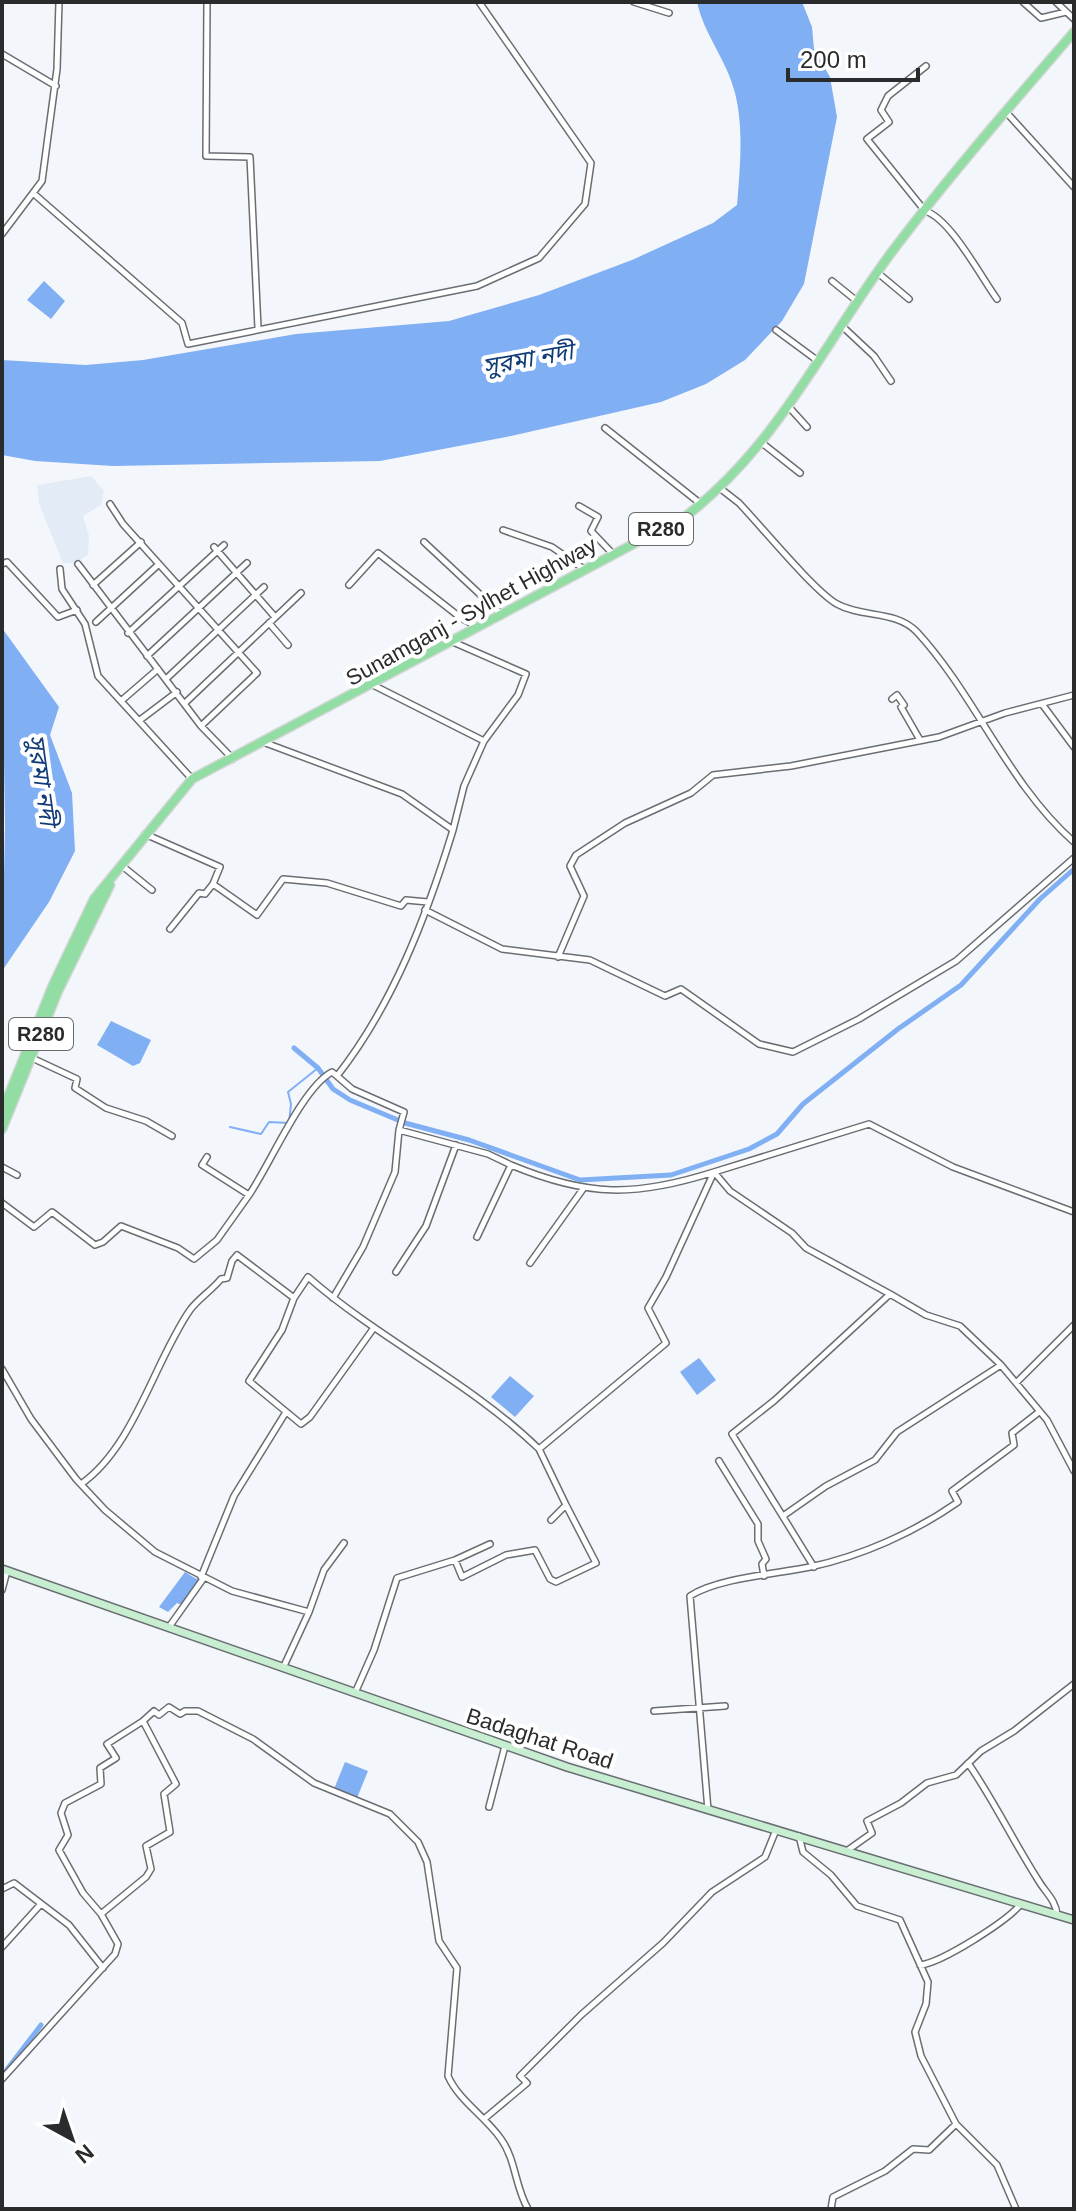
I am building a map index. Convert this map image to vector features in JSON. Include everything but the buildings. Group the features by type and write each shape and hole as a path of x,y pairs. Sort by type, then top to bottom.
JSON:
{"main road":[{"name":"Sunamganj - Sylhet Highway","path":"79,940 118,868 192,779 453,642 701,504 721,489 762,443 877,273 1074,32"},
{"name":"R280","path":"2,1129 79,940"},
{"name":"R280","path":"2,1112 79,940"},
{"name":"Badaghat Road","path":"4,1570 505,1746 708,1811 799,1835 1074,1920"}],"street":[{"path":"2,234 42,181 56,86 59,2"},
{"path":"207,2 206,156 250,157 258,328"},
{"path":"33,193 182,323 188,344 477,286 539,258 585,204 591,163 479,2"},
{"path":"634,2 669,13"},
{"path":"1023,2 1035,17 1066,12"},
{"path":"1056,2 1074,19"},
{"path":"2,54 56,86"},
{"path":"926,66 888,96 881,110 889,122 867,139 925,211 937,217 949,231 997,299"},
{"path":"1006,112 1074,187"},
{"path":"877,273 909,299"},
{"path":"832,281 858,302"},
{"path":"842,326 874,356 891,381"},
{"path":"776,330 819,361"},
{"path":"788,406 807,427"},
{"path":"605,428 701,504"},
{"path":"762,443 800,473"},
{"path":"721,489 835,603 903,620 915,630 946,667 1046,816 1074,842"},
{"path":"110,504 159,564 257,673 201,726"},
{"path":"579,506 598,517 591,531 613,554"},
{"path":"503,530 552,547 584,569"},
{"path":"93,585 141,542"},
{"path":"424,542 502,615"},
{"path":"128,633 216,548 224,545"},
{"path":"216,548 275,617"},
{"path":"349,585 378,553 461,618 479,627"},
{"path":"2,564 7,562 58,617 77,610"},
{"path":"147,656 247,563"},
{"path":"78,564 201,726 233,760"},
{"path":"96,622 159,564"},
{"path":"60,569 62,589 77,610 94,649 98,676 192,779"},
{"path":"166,679 264,587"},
{"path":"185,703 301,593"},
{"path":"269,623 288,645"},
{"path":"2,1203 34,1227 52,1212 95,1245 121,1226 178,1248 194,1259 217,1240 249,1195 319,1079 334,1074 374,1022 425,910 453,830 464,786 484,741 518,695 526,674 453,642"},
{"path":"121,701 158,669"},
{"path":"373,685 484,741"},
{"path":"140,720 177,692"},
{"path":"892,699 897,695 904,705 901,707 920,740"},
{"path":"558,957 584,896 570,866 576,855 612,831 691,793 713,775 791,766 920,740 1074,695"},
{"path":"1042,704 1074,747"},
{"path":"263,742 402,794 453,830"},
{"path":"145,834 220,867 205,894 199,893 170,929"},
{"path":"425,910 502,949 590,960 665,996 681,989 759,1044 793,1052 859,1019 956,961 1074,858"},
{"path":"118,868 152,890"},
{"path":"213,884 257,915 283,879 327,883 401,906 406,900 428,902"},
{"path":"32,1058 77,1079 75,1088 106,1108 146,1121 172,1136"},
{"path":"333,1298 357,1258 395,1172 404,1113 352,1089 334,1074"},
{"path":"400,1129 456,1145 549,1181 596,1192 673,1185 869,1124 953,1167 1074,1212"},
{"path":"396,1272 426,1226 456,1145"},
{"path":"207,1157 202,1165 249,1195"},
{"path":"477,1237 511,1165"},
{"path":"2,1167 17,1175"},
{"path":"714,1172 730,1191 792,1233 806,1248 926,1315 960,1326 1001,1365 1039,1412 1074,1471"},
{"path":"539,1449 666,1343 648,1308 666,1277 714,1172"},
{"path":"530,1263 583,1189"},
{"path":"81,1484 98,1469 125,1430 188,1313 221,1279 227,1278 236,1255 294,1298"},
{"path":"373,1329 305,1423 286,1412 249,1381 282,1330 294,1298 308,1277 373,1329 510,1421 539,1449 596,1563 556,1582 550,1579 535,1550 506,1555 462,1577 455,1560"},
{"path":"814,1567 732,1434 775,1400 890,1294"},
{"path":"1016,1383 1074,1325"},
{"path":"783,1516 826,1486 839,1482 875,1460 897,1432 1001,1365"},
{"path":"2,1369 31,1419 81,1484 155,1552 202,1578 250,1598 308,1612"},
{"path":"168,1628 202,1578 234,1496 286,1412"},
{"path":"708,1811 690,1596 764,1576 814,1567 880,1546 958,1502 952,1491 1014,1445 1012,1433 1039,1412"},
{"path":"719,1461 758,1524 758,1541 766,1559 762,1564 764,1576"},
{"path":"551,1520 566,1505"},
{"path":"283,1668 324,1570 344,1543"},
{"path":"355,1694 374,1650 397,1578 455,1560 490,1544"},
{"path":"2,1590 4,1570"},
{"path":"848,1850 872,1833 867,1821 901,1803 927,1783 956,1775 1074,1684"},
{"path":"654,1711 725,1706"},
{"path":"2,2079 119,1947 59,1850 68,1835 61,1813 65,1803 101,1784 100,1768 116,1758 107,1744 154,1711 159,1715 169,1707 180,1714 198,1711 253,1739 314,1783 390,1814 418,1842 427,1862 439,1941 457,1968 448,2076 453,2088 484,2119 511,2156 528,2209"},
{"path":"101,1914 146,1877 151,1869 146,1846 170,1832 164,1794 176,1784 143,1721"},
{"path":"489,1807 505,1746"},
{"path":"968,1763 1057,1906 1057,1915"},
{"path":"484,2119 527,2083 520,2076 663,1943 712,1892 765,1857 776,1829"},
{"path":"799,1835 803,1852 831,1875 857,1906 900,1920 928,1982 926,2004 915,2032 921,2056 956,2124 997,2165 1016,2209"},
{"path":"2,1889 14,1883 69,1925 103,1968"},
{"path":"920,1965 980,1937 1009,1919 1021,1904"},
{"path":"2,1947 40,1905"},
{"path":"831,2209 831,2201 840,2192 885,2171 913,2149 929,2150 956,2124"}],"shaded area":[{"path":"91,476 104,491 101,505 83,516 89,536 88,555 76,563 63,563 39,504 37,485"}],"water":[{"name":"সুরমা নদী","path":"697,2 802,2 812,27 814,49 830,77 837,117 804,284 782,321 745,360 706,384 661,402 511,436 380,461 113,466 35,461 2,455 2,360 86,365 143,360 296,334 449,321 539,295 632,260 713,223 737,205 740,120 727,70"},
{"path":"44,281 65,301 51,319 27,300"},
{"name":"সুরমা নদী","path":"2,628 59,707 50,735 72,793 75,851 49,902 2,971 5,826"},
{"path":"111,1021 151,1040 140,1063 133,1066 97,1045"},
{"path":"699,1358 716,1380 697,1395 680,1372"},
{"path":"510,1376 534,1396 515,1417 491,1397"},
{"path":"185,1572 200,1581 182,1605 177,1603 168,1612 159,1607"},
{"path":"345,1762 368,1771 357,1798 334,1789"}],"waterway":[{"path":"294,1048 318,1068 333,1089 350,1100 405,1123 469,1140 580,1180 671,1175 749,1149 777,1134 803,1104 898,1029 961,985 1040,899 1074,869"},
{"path":"230,1127 261,1134 269,1122 289,1123 291,1104 288,1092 318,1068"},
{"path":"2,2076 41,2025"}]}
